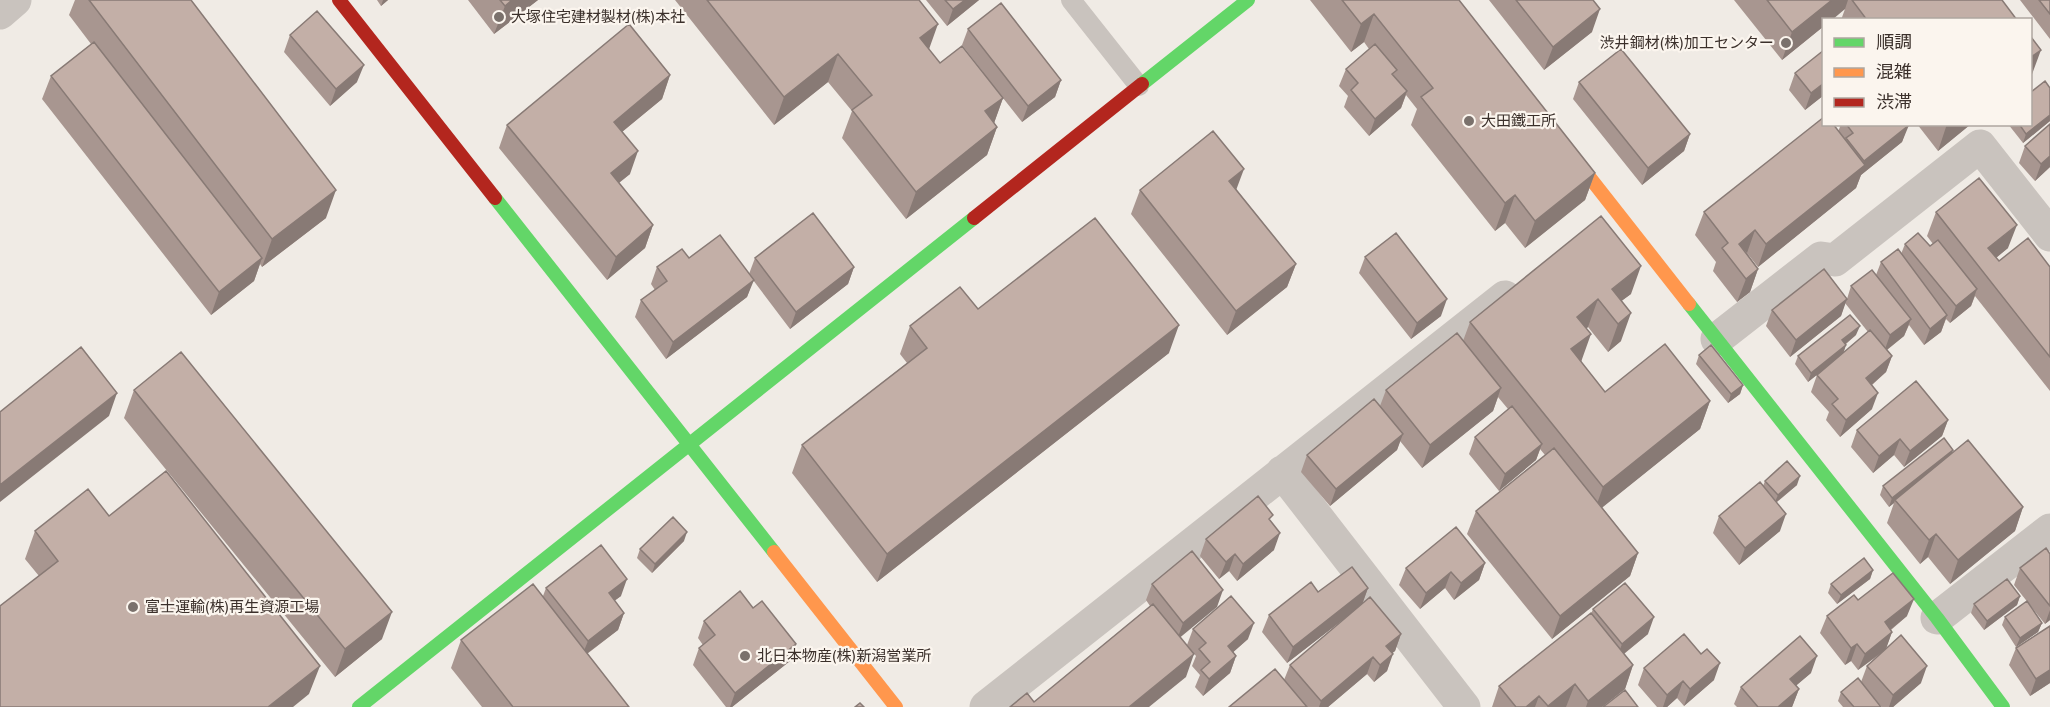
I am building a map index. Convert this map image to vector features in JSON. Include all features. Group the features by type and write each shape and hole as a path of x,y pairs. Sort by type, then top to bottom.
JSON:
{"street":[{"path":"0,13 15,0"},
{"path":"339,0 896,707"},
{"path":"359,707 1248,0"},
{"path":"1559,137 1606,218 1717,339 1937,618 2003,707"},
{"path":"1717,339 1821,258 1835,260 1980,146 2050,235"},
{"path":"986,707 1532,275"},
{"path":"1282,472 1464,707"},
{"path":"1937,618 2050,530"}],"lane":[{"path":"1071,0 1139,86"}],"building":[{"path":"89,0 191,0 336,190 272,239"},
{"path":"500,0 512,0 505,6"},
{"path":"707,0 919,0 938,24 920,38 940,63 962,46 1003,98 985,111 997,127 916,192 852,110 872,95 838,54 784,97"},
{"path":"945,0 965,0 953,9"},
{"name":"大田鐵工所","path":"1342,0 1459,0 1595,173 1535,221 1515,195 1505,203 1421,97 1433,88 1374,14 1361,24"},
{"path":"1516,0 1593,0 1600,9 1553,47"},
{"path":"1767,0 1832,0 1792,32"},
{"path":"1852,0 2002,0 2016,18 1866,18"},
{"path":"2039,0 2050,0 2050,14"},
{"path":"1001,3 1061,80 1028,106 968,29"},
{"path":"317,11 364,65 336,89 290,35"},
{"path":"629,24 670,75 614,122 638,151 611,173 653,225 616,257 507,125"},
{"path":"2032,38 2041,50 2032,56"},
{"path":"94,42 262,258 219,292 51,76"},
{"path":"1375,44 1397,70 1392,74 1407,91 1375,119 1351,90 1358,83 1346,69"},
{"path":"1621,49 1690,134 1648,168 1579,82"},
{"path":"1822,52 1822,85 1811,93 1795,73"},
{"path":"2045,81 2050,88 2050,115 2026,134 2020,126 2032,126 2032,91"},
{"path":"1822,119 1822,126 1835,126 1865,165 1766,244 1755,230 1739,244 1758,269 1746,279 1722,248 1728,243 1704,212"},
{"path":"2050,124 2050,156 2041,164 2025,146"},
{"path":"1848,126 1908,126 1864,161 1846,138 1853,133"},
{"path":"1213,131 1244,169 1229,181 1296,264 1236,311 1140,190"},
{"path":"1979,178 2017,225 1988,248 1999,261 2028,238 2050,267 2050,357 1936,212"},
{"path":"813,213 854,267 796,312 755,258"},
{"path":"1601,216 1641,266 1612,289 1631,313 1618,324 1598,299 1577,317 1591,334 1571,349 1605,392 1665,344 1710,401 1603,487 1470,322"},
{"path":"1095,218 1179,325 887,554 802,445 927,348 910,326 960,287 978,309"},
{"path":"1396,233 1447,299 1417,323 1365,257"},
{"path":"1918,233 1930,246 1938,240 1977,289 1956,306 1905,244"},
{"path":"720,235 754,280 673,342 641,300 667,281 657,267 682,249 689,258"},
{"path":"1898,249 1947,315 1930,329 1881,262"},
{"path":"1824,269 1847,299 1796,340 1772,310"},
{"path":"1872,270 1911,319 1890,335 1851,286"},
{"path":"1850,315 1860,326 1842,340 1846,345 1811,373 1798,356"},
{"path":"1870,330 1892,356 1866,378 1878,393 1846,420 1832,404 1838,399 1817,375"},
{"path":"1457,333 1501,388 1430,445 1386,390"},
{"path":"1711,345 1743,385 1731,394 1699,355"},
{"path":"81,347 117,393 0,485 0,412"},
{"path":"181,352 392,612 345,649 134,390"},
{"path":"1916,381 1948,420 1910,451 1900,439 1879,456 1857,430"},
{"path":"1374,399 1403,434 1336,489 1307,455"},
{"path":"1512,406 1542,444 1505,474 1475,437"},
{"path":"1944,438 1953,450 1892,498 1883,486"},
{"path":"1968,440 2023,507 1958,560 1936,534 1929,540 1895,500"},
{"path":"1554,448 1638,553 1560,616 1476,511"},
{"path":"1787,461 1800,476 1778,495 1765,481"},
{"name":"富士運輸(株)再生資源工場","path":"166,471 320,666 268,707 0,707 0,606 58,561 35,531 88,489 109,516"},
{"path":"1760,482 1786,514 1745,548 1719,516"},
{"path":"1258,496 1273,515 1269,519 1280,533 1243,564 1235,554 1226,562 1206,539"},
{"path":"673,517 687,532 655,564 640,549"},
{"path":"1456,527 1485,563 1461,583 1451,572 1426,593 1406,568"},
{"path":"601,545 627,579 609,593 624,613 588,641 546,588"},
{"path":"2046,548 2050,554 2050,606 2020,568"},
{"path":"1192,551 1223,590 1183,623 1152,584"},
{"path":"1864,558 1873,570 1841,595 1831,584"},
{"path":"1352,567 1368,588 1293,647 1269,615 1311,582 1318,592"},
{"path":"1893,573 1914,599 1885,622 1892,632 1865,654 1857,644 1851,648 1827,616 1854,595 1858,600"},
{"path":"2007,579 2020,596 1987,621 1974,604"},
{"path":"1625,583 1654,617 1622,644 1593,609"},
{"path":"533,584 629,707 513,707 461,640"},
{"name":"北日本物産(株)新潟営業所","path":"740,591 753,608 762,601 796,644 735,693 699,648 715,635 704,621"},
{"path":"1231,596 1254,623 1228,646 1236,656 1209,679 1201,670 1210,662 1199,649 1206,643 1193,629"},
{"path":"1370,597 1401,634 1386,646 1393,654 1380,665 1373,657 1321,701 1290,665"},
{"path":"2027,601 2042,623 2020,638 2005,617"},
{"path":"1153,604 1194,654 1129,707 1010,707 1027,693 1034,702"},
{"path":"1591,613 1633,665 1588,701 1575,684 1548,706 1539,696 1526,707 1516,707 1499,686"},
{"path":"2050,626 2050,670 2036,679 2016,648"},
{"path":"1684,634 1701,654 1707,649 1720,663 1690,689 1683,681 1667,695 1644,668"},
{"path":"1901,635 1927,666 1893,695 1867,666"},
{"path":"1800,636 1817,656 1790,679 1799,689 1778,707 1758,707 1741,687"},
{"path":"1275,669 1307,707 1229,707"},
{"path":"1858,678 1881,707 1854,707 1841,692"},
{"path":"1625,690 1638,707 1603,707"}],"traffic: fast":[{"path":"1142,84 1248,0"},
{"path":"495,198 774,552"},
{"path":"359,707 974,218"},
{"path":"1689,304 1937,618 2003,707"}],"traffic: slow":[{"path":"1565,146 1689,304"},
{"path":"774,552 896,707"}],"traffic: jam":[{"path":"339,0 495,198"},
{"path":"974,218 1142,84"}],"place":[{"name":"大塚住宅建材製材(株)本社","path":"499,17"},
{"name":"渋井鋼材(株)加工センター","path":"1786,43"},
{"name":"大田鐵工所","path":"1469,121"},
{"name":"富士運輸(株)再生資源工場","path":"133,607"},
{"name":"北日本物産(株)新潟営業所","path":"745,656"}]}
